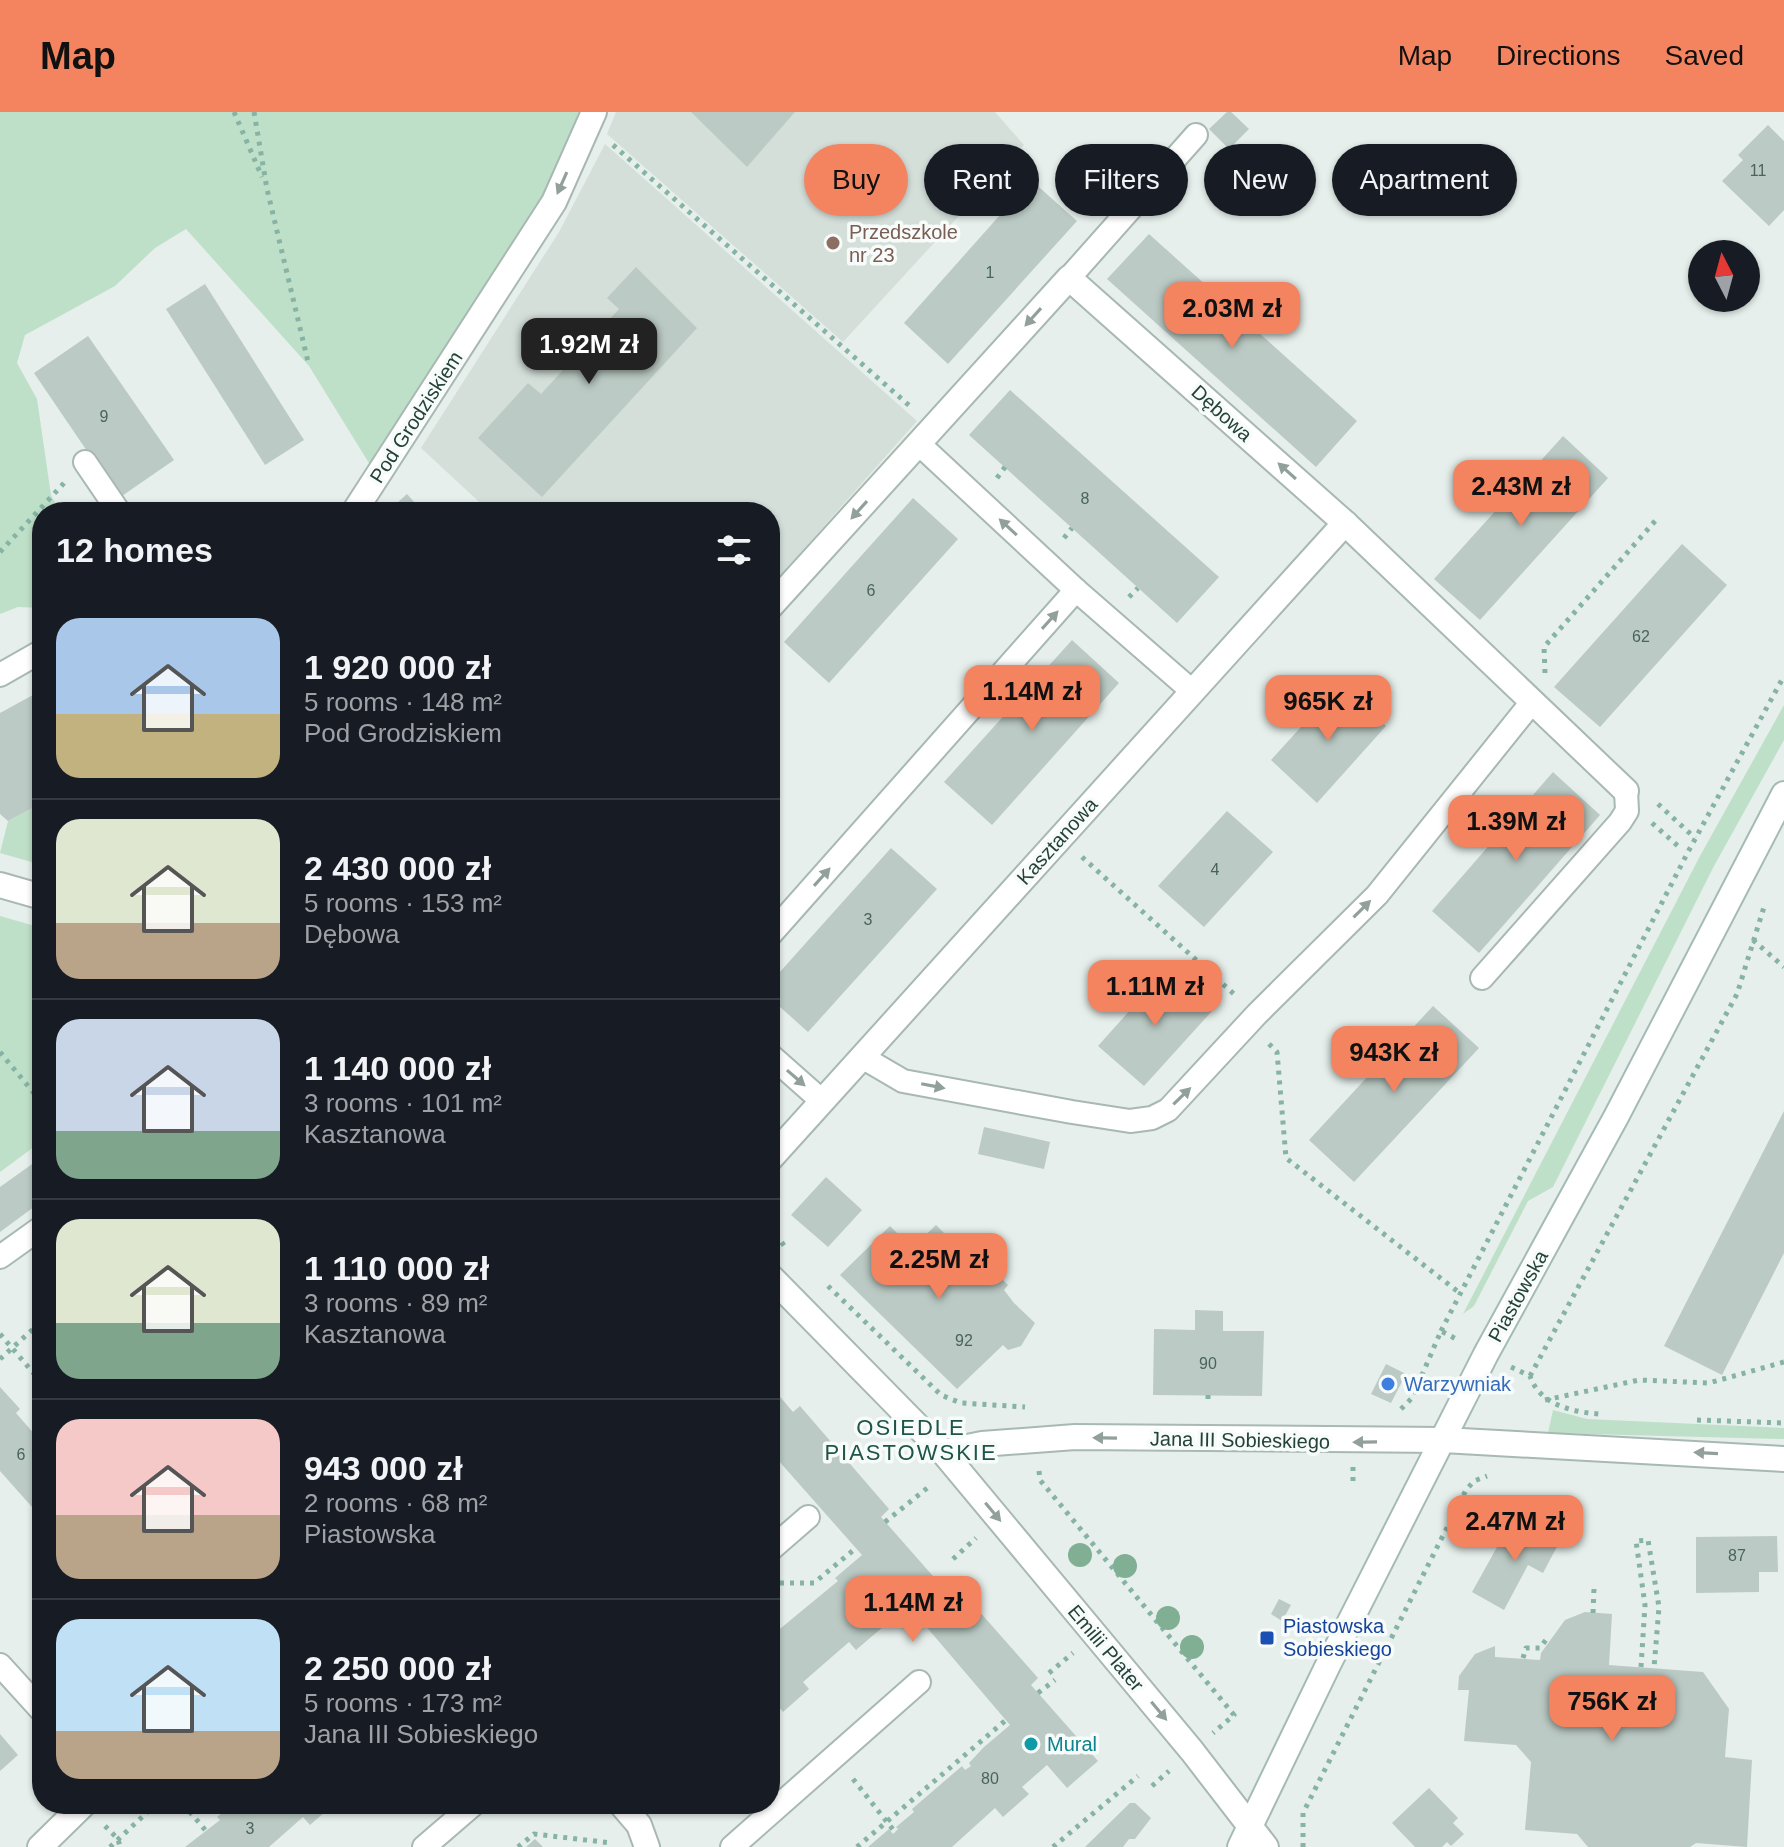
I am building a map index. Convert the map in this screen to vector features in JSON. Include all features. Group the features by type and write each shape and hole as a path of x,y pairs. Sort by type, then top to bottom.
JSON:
{"street":[{"name":"Pod Grodziskiem","path":"361,502 512,272 554,202 591,118"},
{"path":"780,596 1069,278"},
{"name":"Dębowa","path":"1069,278 1539,693 1626,791"},
{"name":"Kasztanowa","path":"780,1148 1345,523"},
{"name":"Piastowska","path":"1244,1836 1486,1354 1616,1117 1784,794"},
{"path":"0,885 32,894"},
{"path":"780,1286 943,1452"},
{"name":"Jana III Sobieskiego","path":"943,1452 982,1444 1075,1437 1443,1440 1784,1459"},
{"name":"Emilii Plater","path":"943,1452 1192,1751 1244,1836 1266,1847"},
{"path":"40,1847 74,1814"},
{"path":"630,1814 639,1825 636,1846"}],"lane":[{"path":"1069,278 1196,135"},
{"path":"926,435 1076,590 1192,691"},
{"path":"85,462 112,502"},
{"path":"780,924 1076,590"},
{"path":"0,675 32,657"},
{"path":"862,1057 903,1081 1130,1121 1152,1118 1168,1110 1253,1018 1377,895 1539,693"},
{"path":"1482,978 1620,822 1627,811 1626,791"},
{"path":"780,1064 822,1101"},
{"path":"0,1257 32,1234"},
{"path":"780,1541 808,1517"},
{"path":"0,1665 32,1700"},
{"path":"780,1805 919,1682"},
{"path":"424,1847 462,1814"},
{"path":"732,1847 770,1814"}],"path":[{"path":"234,112 267,189"},
{"path":"254,112 267,189 309,366"},
{"path":"591,118 926,435"},
{"path":"43,502 85,462"},
{"path":"0,552 32,514"},
{"path":"1539,693 1544,647 1656,520"},
{"path":"1392,1415 1412,1398 1441,1331 1695,838 1784,676"},
{"path":"1651,797 1695,838"},
{"path":"1642,814 1678,846"},
{"path":"1060,837 1253,1018 1277,1052 1286,1158 1461,1294"},
{"path":"1606,1415 1544,1400 1534,1390 1530,1376 1737,994 1768,900"},
{"path":"1753,940 1784,967"},
{"path":"0,1052 32,1091"},
{"path":"780,1242 796,1257"},
{"path":"818,1277 941,1395 961,1403 1032,1407"},
{"path":"0,1359 32,1330"},
{"path":"1441,1331 1530,1376"},
{"path":"0,1334 32,1371"},
{"path":"1544,1400 1639,1380 1709,1383 1784,1362"},
{"path":"1539,1446 1544,1400"},
{"path":"1686,1419 1784,1423"},
{"path":"1303,1847 1303,1813 1460,1500 1474,1481 1485,1476 1497,1476"},
{"path":"885,1522 940,1477"},
{"path":"1040,1480 1234,1715"},
{"path":"953,1559 978,1537"},
{"path":"1641,1667 1645,1605 1636,1541 1648,1540 1659,1607 1654,1668"},
{"path":"780,1583 814,1583 856,1548"},
{"path":"1593,1613 1594,1589"},
{"path":"1523,1658 1526,1648 1540,1648 1548,1637"},
{"path":"1049,1673 1073,1653"},
{"path":"1038,1693 1055,1680"},
{"path":"857,1847 1006,1720"},
{"path":"835,1757 895,1832"},
{"path":"1053,1847 1138,1776"},
{"path":"110,1847 145,1814"},
{"path":"192,1814 207,1832"},
{"path":"518,1847 534,1834 636,1846"}],"shaded area":[{"name":"Przedszkole nr 23","path":"616,112 995,112 1023,144 924,144 924,216 959,216 843,342 607,134"},
{"path":"605,144 917,421 780,576 780,502 479,502 421,448 559,232"}],"green space":[{"path":"0,112 585,112 546,197 372,468 309,366 186,229 155,248 115,286 25,335 17,363 37,399 51,495 55,502 32,502 32,608 18,607 0,614"},
{"path":"1784,705 1784,740 1714,866 1553,1187 1528,1201 1474,1306 1463,1314 1700,856"},
{"path":"32,808 32,862 0,853 8,821"},
{"path":"0,916 32,925 32,1148 0,1172"},
{"path":"1553,1410 1587,1419 1784,1428 1784,1439 1548,1433"}],"building":[{"path":"691,112 795,112 747,167"},
{"path":"1227,112 1231,112 1249,129 1234,144 1224,144 1209,129"},
{"path":"1768,125 1784,141 1784,210 1769,226 1722,181 1743,160 1738,155"},
{"path":"1039,187 1055,201 1055,216 1071,216 1077,221 948,364 904,323 999,216 1039,216"},
{"path":"1149,234 1357,421 1316,467 1107,279"},
{"path":"636,267 697,328 542,497 478,438 528,383 541,394 619,309 607,298"},
{"path":"205,284 304,440 265,465 166,309"},
{"path":"88,336 174,460 119,498 34,373"},
{"path":"1010,390 1219,577 1177,623 969,435"},
{"path":"1563,436 1608,478 1480,620 1434,579"},
{"path":"407,494 414,502 398,502"},
{"path":"913,498 958,539 829,683 784,642"},
{"path":"1682,544 1727,585 1600,727 1554,687"},
{"path":"1072,640 1119,683 992,825 944,782"},
{"path":"1340,684 1386,726 1317,803 1271,760"},
{"path":"32,695 32,808 8,821 0,814 0,713"},
{"path":"1553,772 1600,815 1479,953 1432,911"},
{"path":"1227,811 1273,852 1204,927 1158,886"},
{"path":"891,848 937,889 808,1032 780,1007 780,972"},
{"path":"1166,970 1212,1011 1144,1086 1098,1046"},
{"path":"1433,1006 1479,1048 1354,1182 1309,1140"},
{"path":"1784,1111 1784,1253 1722,1375 1664,1346"},
{"path":"984,1127 1050,1142 1044,1169 978,1154"},
{"path":"32,1164 32,1208 0,1232 0,1187"},
{"path":"826,1177 862,1210 828,1247 791,1215"},
{"path":"936,1225 979,1268 986,1263 1008,1285 1004,1290 1014,1303 1035,1323 1021,1346 1008,1350 1003,1345 957,1389 840,1275 890,1226 912,1248"},
{"path":"1195,1310 1223,1311 1223,1331 1264,1331 1262,1396 1153,1395 1154,1329 1195,1330"},
{"name":"Warzywniak","path":"1386,1364 1406,1374 1391,1403 1371,1394"},
{"path":"0,1387 20,1409 16,1413 32,1431 32,1507 0,1471"},
{"path":"780,1397 793,1412 800,1406 889,1509 881,1517 939,1583 948,1576 1038,1678 1031,1685 1098,1761 1067,1788 1047,1765 1022,1787 1029,1794 1003,1817 995,1808 952,1847 868,1847 889,1829 893,1834 898,1829 896,1827 914,1812 912,1809 962,1766 965,1770 971,1766 969,1763 984,1747 1010,1725 901,1597 877,1618 884,1626 856,1650 849,1642 803,1682 809,1689 783,1712 780,1708 780,1629 838,1581 835,1578 862,1555 780,1462"},
{"path":"1528,1523 1560,1541 1543,1573 1528,1565 1504,1610 1472,1592 1506,1531"},
{"path":"1777,1536 1778,1572 1759,1572 1759,1592 1696,1593 1696,1537"},
{"path":"1279,1599 1291,1605 1282,1621 1271,1614"},
{"path":"1585,1612 1612,1614 1609,1665 1703,1672 1729,1709 1725,1757 1752,1760 1747,1847 1696,1843 1690,1847 1588,1847 1577,1834 1525,1830 1531,1762 1516,1745 1464,1741 1469,1690 1458,1690 1459,1676 1475,1654 1495,1646 1495,1657 1540,1660 1541,1653 1565,1620"},
{"path":"0,1734 18,1755 0,1771"},
{"path":"1429,1788 1458,1818 1453,1823 1464,1834 1451,1846 1447,1842 1442,1847 1415,1847 1392,1823"},
{"path":"1130,1803 1135,1803 1151,1818 1135,1839 1129,1839 1123,1847 1085,1847"},
{"path":"221,1814 323,1814 310,1825 303,1817 269,1847 185,1847 220,1820 217,1817"},
{"path":"535,1839 543,1847 526,1847"}],"place":[{"name":"Przedszkole nr 23","path":"833,243"},
{"name":"Warzywniak","path":"1388,1384"},
{"name":"Piastowska Sobieskiego","path":"1267,1638"},
{"name":"Mural","path":"1031,1744"}],"district":[{"name":"OSIEDLE PIASTOWSKIE","path":"911,1440"}]}
